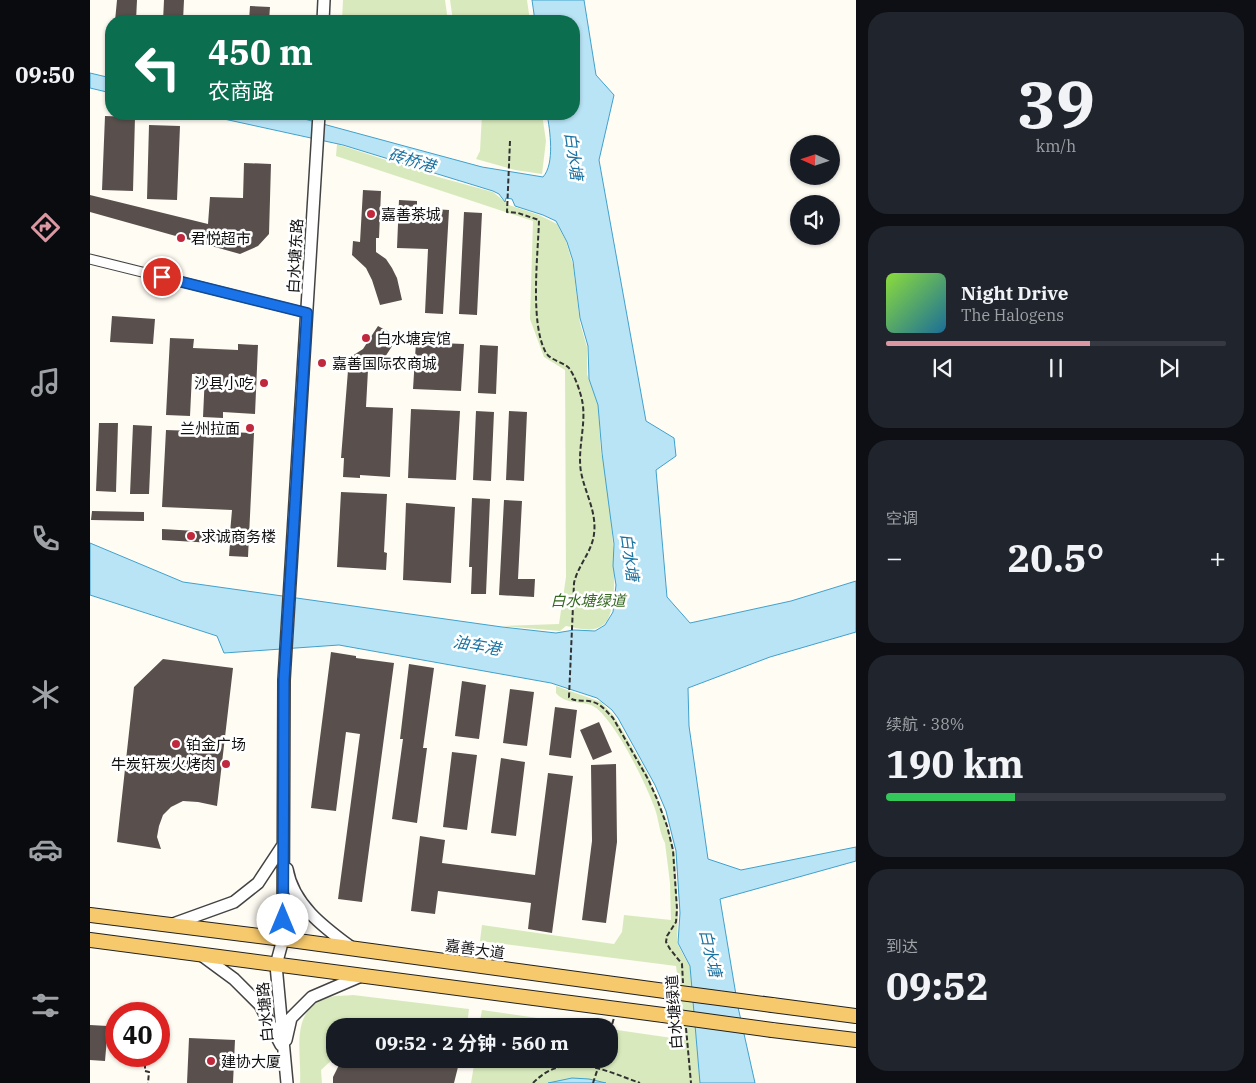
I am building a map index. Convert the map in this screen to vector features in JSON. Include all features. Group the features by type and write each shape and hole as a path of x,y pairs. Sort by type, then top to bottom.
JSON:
{"main road":[{"name":"嘉善大道","path":"90,916 352,948 856,1016"},
{"path":"90,940 856,1040"}],"street":[{"path":"323,15 324,0"},
{"name":"白水塘东路","path":"283,939 284,680 319,120"},
{"path":"90,259 307,313"},
{"path":"170,925 234,902 258,883 283,845"},
{"path":"283,845 289,881 301,902 325,928 352,948"},
{"name":"白水塘路","path":"283,939 276,964 286,1083"},
{"path":"200,954 234,979 260,1005 284,1051"},
{"path":"284,1051 291,1018 312,997 361,976"}],"path":[{"name":"白水塘绿道","path":"510,141 507,212 518,213 539,220 537,327 546,353 569,368 582,401 581,471 595,521 592,543 579,567 576,578 572,616 569,697 570,700 592,701 613,718 648,780 663,814 673,850 677,909 676,922 667,936 666,942 682,964 684,992"},
{"name":"白水塘绿道","path":"686,1029 691,1083"},
{"path":"533,1083 549,1071 570,1064 591,1067 640,1083"},
{"path":"144,1067 144,1071 149,1072 148,1083"},
{"path":"593,1083 598,1068"}],"green space":[{"path":"343,0 445,0 447,15 342,15"},
{"path":"450,0 527,0 529,15 452,15"},
{"path":"482,120 543,120 546,141 542,174 515,170 476,159 480,151"},
{"name":"白水塘绿道","path":"337,144 438,177 493,192 509,205 539,215 557,224 566,241 573,265 580,323 587,347 587,374 598,405 601,453 604,462 611,522 614,574 610,615 603,625 595,629 566,626 560,631 501,626 559,624 566,577 565,370 544,357 530,319 533,221 336,156"},
{"path":"556,686 601,702 614,716 647,773 666,819 675,854 678,917 677,943 690,967 700,1083 471,1083 474,1068 618,1068 618,1030 686,1040 676,966 480,941 482,925 614,944 622,932 624,915 671,920 670,883 665,843 661,835 655,809 640,774 612,726 597,709 591,705 563,699 556,693"},
{"path":"353,995 469,1009 468,1018 326,1018 326,1065 321,1070 322,1083 300,1083 299,1045 303,1021 308,1011 317,1003 336,996"},
{"path":"482,1010 538,1018 480,1018"}],"water":[{"path":"532,0 584,0 596,75 614,95 599,160 646,421 674,438 676,456 656,470 667,597 690,623 791,601 856,581 856,632 770,657 688,688 689,726 708,859 741,870 856,847 856,861 720,899 738,1007 755,1083 700,1083 690,966 678,943 680,913 676,851 666,811 655,785 618,718 612,710 597,698 551,683 339,645 224,653 217,636 90,595 90,543 183,582 556,633 574,630 595,631 605,625 613,612 616,585 613,566 614,544 602,453 598,405 589,379 588,346 580,318 573,261 567,242 556,221 515,206 512,199 506,198 505,202 499,194 493,191 343,145 228,120 308,120 482,167 543,177 547,171 550,156 548,120 580,120 580,15 534,15"},
{"path":"90,73 105,77 105,92 90,88"},
{"path":"572,1078 589,1079 606,1083 548,1083"}],"building":[{"path":"117,0 137,0 136,15 116,15"},
{"path":"164,0 184,0 183,15 163,15"},
{"path":"250,6 270,7 269,15 249,15"},
{"path":"105,116 105,120 135,120 133,191 102,190"},
{"path":"149,125 180,126 177,200 147,199"},
{"path":"244,163 271,164 269,234 258,246 240,254 90,212 90,195 208,224 210,197 243,198"},
{"path":"363,190 381,191 379,238 376,238 376,252 386,259 392,268 397,278 402,300 380,305 366,268 352,255 353,241 360,242"},
{"path":"399,200 417,201 417,208 449,210 443,314 425,313 428,249 397,248"},
{"path":"464,212 482,213 477,315 459,314"},
{"path":"112,316 155,319 153,344 110,342"},
{"path":"378,326 398,337 378,365 368,370 366,407 393,408 390,477 360,475 360,478 343,477 344,458 341,458 349,358 363,349"},
{"path":"170,338 194,339 193,348 238,350 238,344 258,345 255,414 223,412 223,418 203,417 205,374 192,374 190,416 166,415"},
{"path":"416,342 464,344 461,391 413,389"},
{"path":"480,345 498,346 496,394 478,393"},
{"path":"411,409 460,411 456,480 408,478"},
{"path":"476,411 494,412 491,481 473,480"},
{"path":"509,411 527,412 524,481 506,480"},
{"path":"99,423 118,423 116,492 96,491"},
{"path":"133,425 152,426 149,494 130,494"},
{"path":"166,430 254,433 248,557 229,556 230,544 162,540 162,529 230,533 232,510 162,507"},
{"path":"341,492 387,494 384,552 387,553 386,570 337,567"},
{"path":"472,498 490,499 486,594 471,594 472,567 469,567"},
{"path":"504,500 522,501 518,579 535,579 534,597 499,595"},
{"path":"406,503 455,507 451,583 403,580"},
{"path":"92,511 144,512 144,521 91,520"},
{"path":"331,652 356,656 356,658 394,663 362,902 338,899 360,734 346,732 336,811 311,808"},
{"name":"铂金广场","path":"163,659 233,668 217,806 183,801 171,807 163,815 159,826 157,837 161,849 117,842 134,687"},
{"path":"409,664 434,668 423,748 427,748 417,823 392,819 403,739 400,739"},
{"path":"462,681 486,685 479,739 455,736"},
{"path":"510,689 534,692 527,746 503,743"},
{"path":"555,707 577,710 571,758 549,755"},
{"path":"599,722 612,752 593,760 580,730"},
{"path":"452,752 477,755 467,830 443,827"},
{"path":"501,758 525,762 516,836 491,833"},
{"path":"616,764 617,842 606,923 582,920 592,841 591,765"},
{"path":"548,773 573,776 552,933 528,929 531,903 438,891 435,914 411,911 420,836 445,840 442,863 535,875"},
{"path":"90,1025 105,1026 105,1061 90,1060"},
{"name":"建协大厦","path":"189,1038 235,1040 233,1083 187,1083"},
{"path":"338,1068 458,1068 454,1083 333,1083 333,1077"}],"place":[{"name":"嘉善茶城","path":"371,214"},
{"name":"君悦超市","path":"181,238"},
{"name":"白水塘宾馆","path":"366,338"},
{"name":"嘉善国际农商城","path":"322,363"},
{"name":"沙县小吃","path":"264,383"},
{"name":"兰州拉面","path":"250,428"},
{"name":"求诚商务楼","path":"191,536"},
{"name":"铂金广场","path":"176,744"},
{"name":"牛炭轩炭火烤肉","path":"226,764"},
{"name":"建协大厦","path":"211,1061"}],"route":[{"path":"162,277 307,313 284,680 283,920"}],"water label":[{"name":"白水塘","path":"574,156"},
{"name":"砖桥港","path":"412,160"},
{"name":"白水塘","path":"630,557"},
{"name":"油车港","path":"477,645"},
{"name":"白水塘","path":"711,953"}]}
